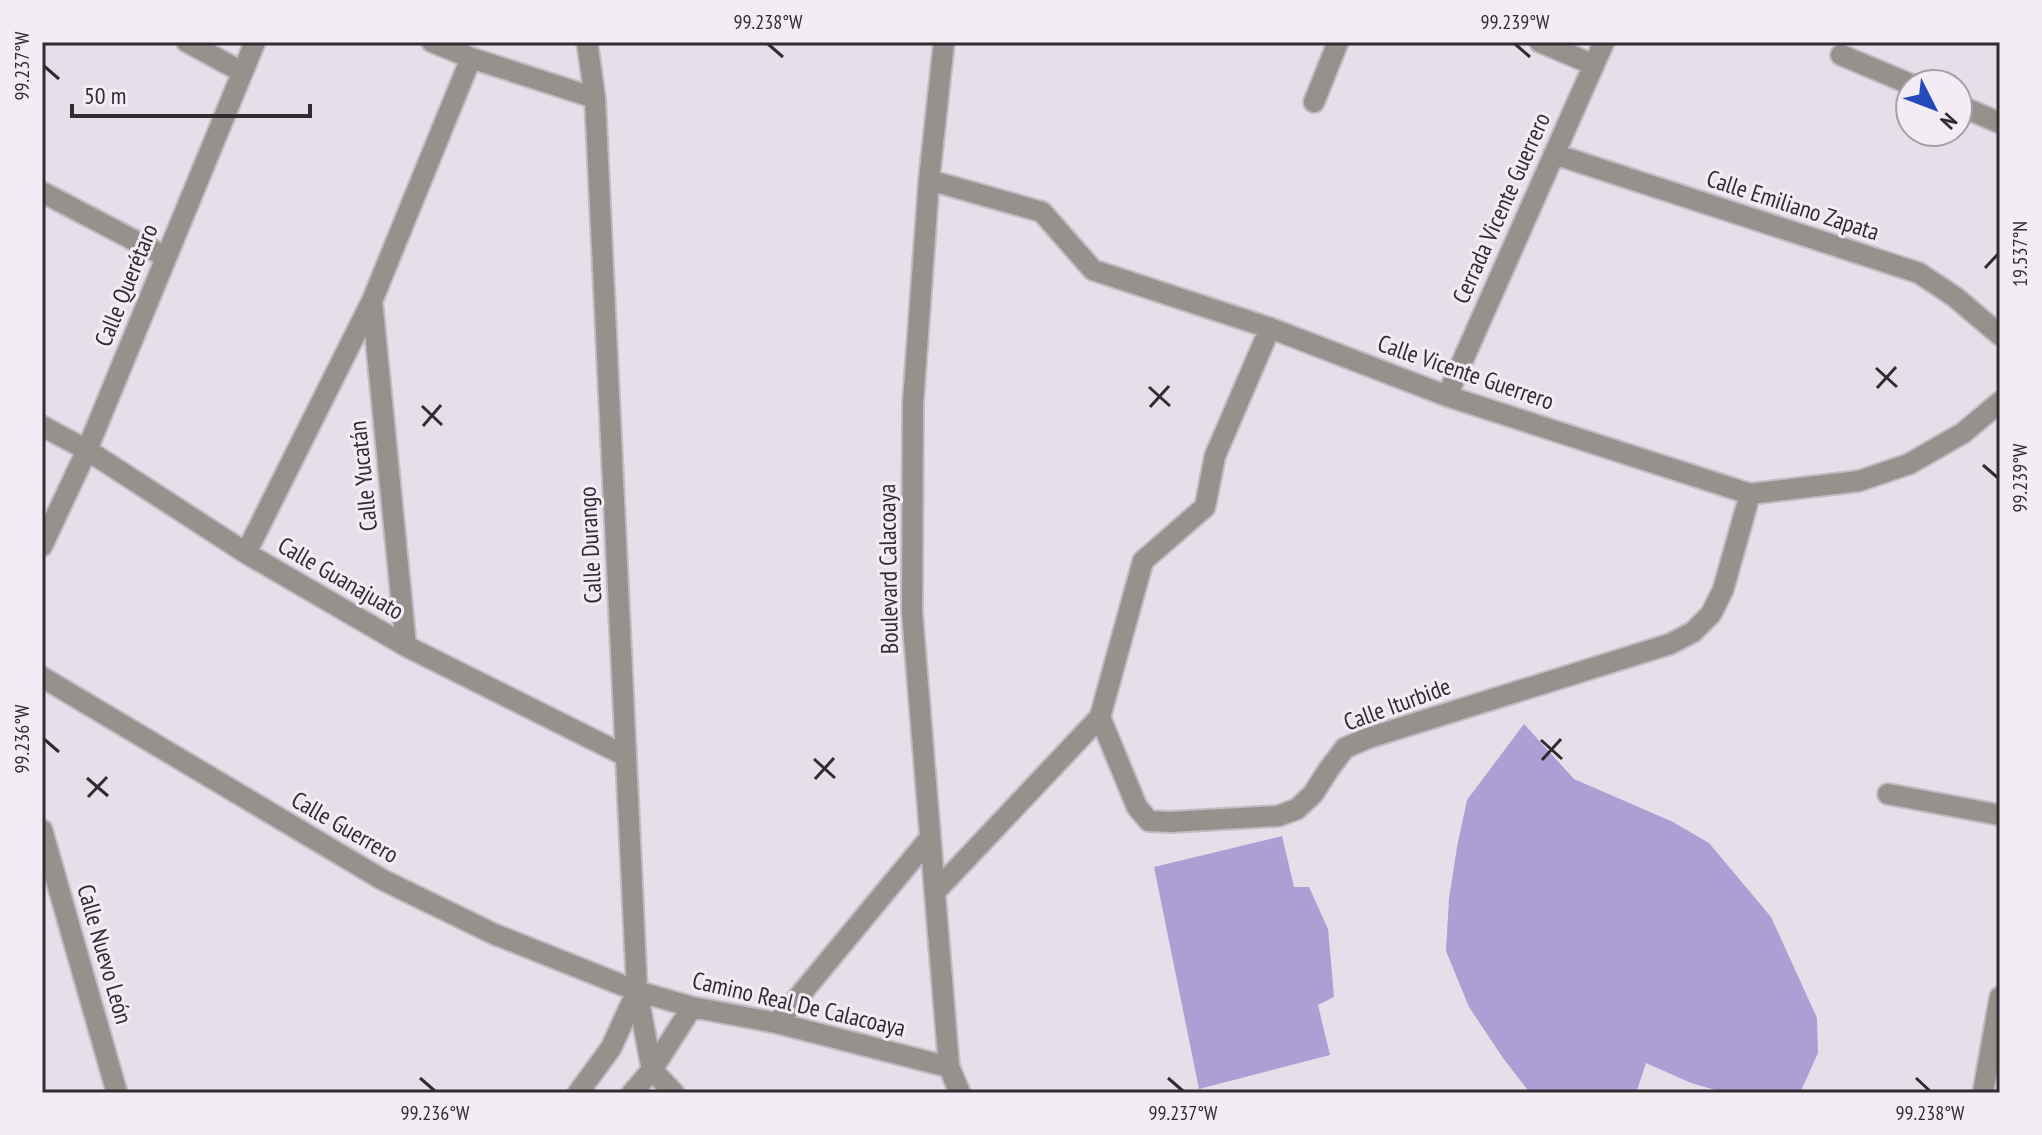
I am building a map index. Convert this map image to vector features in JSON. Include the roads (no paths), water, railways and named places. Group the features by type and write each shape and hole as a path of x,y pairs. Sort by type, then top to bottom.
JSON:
{"street":[{"path":"187,42 242,72"},
{"name":"Calle Querétaro","path":"42,546 87,450 255,42"},
{"path":"432,42 471,58 595,98"},
{"name":"Calle Durango","path":"587,42 595,98 637,991 652,1070"},
{"name":"Boulevard Calacoaya","path":"944,42 929,180 913,403 912,612 949,1067 960,1093"},
{"path":"1314,102 1338,42"},
{"path":"1540,42 1594,65"},
{"name":"Cerrada Vicente Guerrero","path":"1447,396 1604,42"},
{"path":"1841,55 1894,77"},
{"name":"Calle Yucatán","path":"246,553 372,301 471,58"},
{"path":"1974,112 2000,123"},
{"name":"Calle Emiliano Zapata","path":"1554,154 1919,273 1955,297 2000,335"},
{"name":"Calle Vicente Guerrero","path":"929,180 1042,212 1093,270 1270,328 1447,396 1750,494 1859,481 1909,464 1963,433 2000,402"},
{"path":"42,192 166,257"},
{"name":"Calle Yucatán","path":"372,301 406,646"},
{"path":"935,892 1100,717 1143,561 1205,507 1215,456 1270,328"},
{"name":"Calle Guanajuato","path":"42,426 87,450 246,553 406,646 626,756"},
{"name":"Calle Iturbide","path":"1100,717 1137,807 1149,821 1278,816 1297,809 1313,794 1345,748 1368,738 1670,644 1693,632 1711,614 1723,590 1750,494"},
{"path":"42,702 46,680"},
{"name":"Calle Guerrero","path":"46,680 383,880 494,934 637,991"},
{"path":"1888,794 2000,815"},
{"name":"Calle Nuevo León","path":"42,830 117,1093"},
{"path":"777,1023 929,839"},
{"path":"578,1093 611,1048 637,991"},
{"name":"Camino Real De Calacoaya","path":"637,991 692,1007 777,1023 949,1067"},
{"path":"1983,1093 2000,997"},
{"path":"632,1093 652,1070 692,1007"},
{"path":"652,1070 674,1093"}]}
